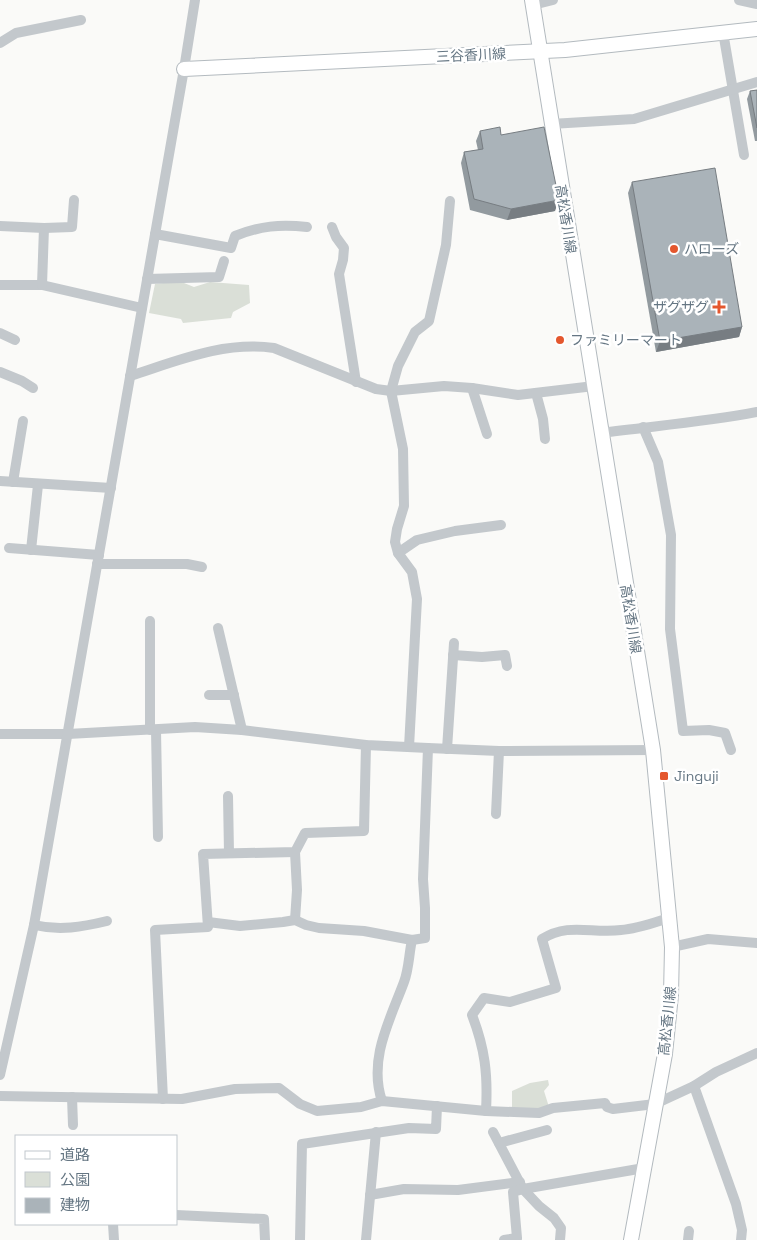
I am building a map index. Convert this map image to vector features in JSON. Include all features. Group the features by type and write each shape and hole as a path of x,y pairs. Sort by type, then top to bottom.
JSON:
{"main road":[{"name":"高松香川線","path":"532,3 653,750 672,947 669,1015 664,1054 631,1240"},
{"name":"三谷香川線","path":"184,69 539,52 757,29"}],"street":[{"path":"0,1075 34,924 148,279 195,0"},
{"path":"532,3 553,0"},
{"path":"739,0 757,4"},
{"path":"0,43 16,33 80,20"},
{"path":"724,32 744,154"},
{"path":"551,124 634,119 757,82"},
{"path":"0,226 72,227 74,200"},
{"path":"409,747 417,599 412,572 398,552 395,542 404,506 403,450 391,390 398,366 415,332 430,321 446,245 450,202"},
{"path":"155,234 231,248 235,236 255,228 291,225 307,227"},
{"path":"332,226 336,237 344,248 339,274 356,382"},
{"path":"42,285 44,228"},
{"path":"148,279 218,277 224,261"},
{"path":"0,285 42,285 142,308"},
{"path":"0,333 15,340"},
{"path":"130,376 204,352 263,346 274,348 376,390 444,386 518,395 594,386"},
{"path":"0,372 22,380 33,388"},
{"path":"472,388 487,434"},
{"path":"536,393 544,418 545,439"},
{"path":"602,433 704,422 757,412"},
{"path":"12,482 23,421"},
{"path":"644,427 658,462 671,536 670,629 683,731 709,730 725,733 731,750"},
{"path":"0,482 111,488"},
{"path":"31,550 38,484"},
{"path":"398,552 417,540 455,531 501,525"},
{"path":"8,548 98,560 188,564 202,567"},
{"path":"150,621 158,837"},
{"path":"218,628 242,730"},
{"path":"447,749 454,643"},
{"path":"453,655 482,657 505,655 507,666"},
{"path":"209,695 234,695"},
{"path":"0,734 68,734 195,728 242,730 366,745 447,749 499,751 653,750"},
{"path":"295,920 296,852 305,833 364,831 366,745"},
{"path":"208,922 240,926 295,920 319,928 364,931 412,940 425,938 423,879 428,748"},
{"path":"496,814 499,751"},
{"path":"228,796 229,854"},
{"path":"163,1099 155,930 208,927 203,854 296,852"},
{"path":"486,1111 488,1080 484,1053 472,1015 484,998 510,1002 556,988 542,939 552,933 566,929 619,931 637,928 669,918"},
{"path":"34,924 44,927 81,928 107,921"},
{"path":"672,947 708,939 757,943"},
{"path":"382,1101 378,1090 380,1046 396,999 405,980 412,940"},
{"path":"0,1096 182,1099 235,1089 279,1088 300,1104 317,1111 361,1107 382,1101 486,1111 539,1113 553,1108 605,1103 607,1107 613,1109 656,1104 694,1086 716,1072 757,1053"},
{"path":"694,1086 733,1196 742,1230 741,1240"},
{"path":"72,1097 73,1125"},
{"path":"300,1240 302,1144 409,1128 436,1129 437,1106"},
{"path":"499,1143 547,1130"},
{"path":"366,1240 376,1132"},
{"path":"493,1132 522,1186 539,1206 554,1218 561,1228 560,1240"},
{"path":"370,1195 404,1189 458,1190 522,1186 644,1168"},
{"path":"504,1240 517,1238 513,1192 522,1186"},
{"path":"178,1215 264,1219 265,1240"},
{"path":"113,1225 114,1240"}],"green space":[{"path":"210,282 249,285 250,303 233,312 231,318 183,323 181,319 149,313 155,284 184,283 194,287"},
{"path":"548,1080 549,1085 544,1091 549,1107 536,1111 512,1110 512,1091 530,1083"}],"building":[{"path":"757,90 757,128 750,91"},
{"path":"500,127 501,135 544,127 559,200 511,209 474,199 464,152 483,149 480,131"},
{"path":"715,168 742,327 660,341 632,182"}],"place":[{"name":"ハローズ","path":"674,249"},
{"name":"ザグザグ","path":"719,307"},
{"name":"ファミリーマート","path":"560,340"},
{"name":"Jinguji","path":"664,776"}]}
